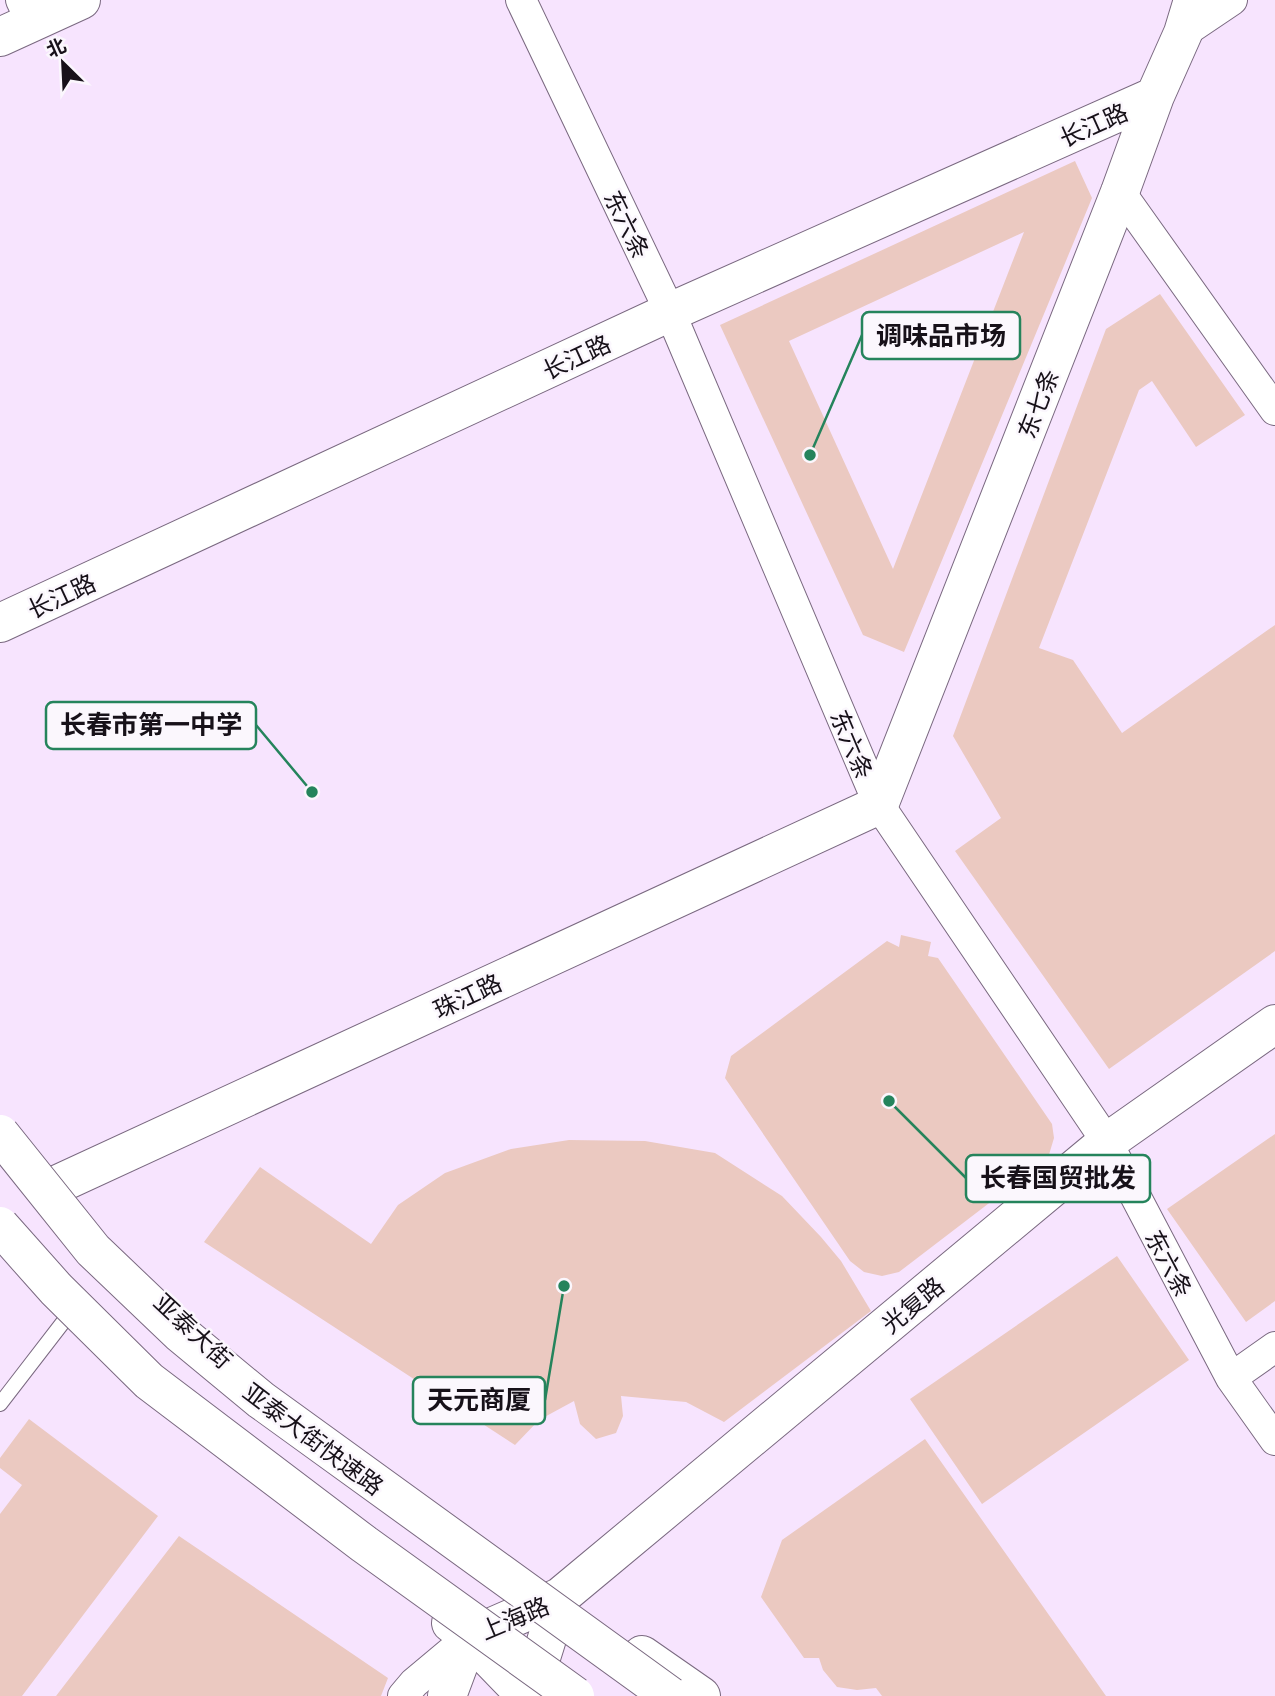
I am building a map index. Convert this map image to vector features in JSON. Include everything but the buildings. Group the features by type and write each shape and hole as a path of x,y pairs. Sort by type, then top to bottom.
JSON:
{"main road":[{"path":"18,20 81,0"},
{"name":"东七条","path":"879,805 1188,16"},
{"name":"长江路","path":"0,623 670,312 1155,96"},
{"name":"珠江路","path":"54,1186 879,805"},
{"name":"光复路","path":"560,1597 1107,1142 1275,1024"},
{"name":"亚泰大街","path":"0,1117 105,1245 239,1371 701,1696"},
{"name":"亚泰大街快速路","path":"0,1134 93,1250 180,1334 261,1400 670,1696"},
{"path":"0,1226 55,1289 149,1381 364,1544 575,1696"},
{"path":"0,1250 64,1321 170,1415 469,1637 528,1696"},
{"name":"上海路","path":"447,1696 469,1637 560,1597"},
{"name":"上海路","path":"528,1696 560,1597"}],"street":[{"name":"东六条","path":"522,0 670,312 879,805 1107,1142 1231,1378 1275,1440"},
{"path":"1188,16 1232,0"},
{"path":"1120,192 1275,410"},
{"path":"1231,1378 1275,1347"},
{"path":"402,1696 469,1637"}],"lane":[{"path":"0,1404 64,1321"}],"place":[{"name":"调味品市场","path":"810,455"},
{"name":"长春市第一中学","path":"312,792"},
{"name":"长春国贸批发","path":"889,1101"},
{"name":"天元商厦","path":"564,1286"}]}
